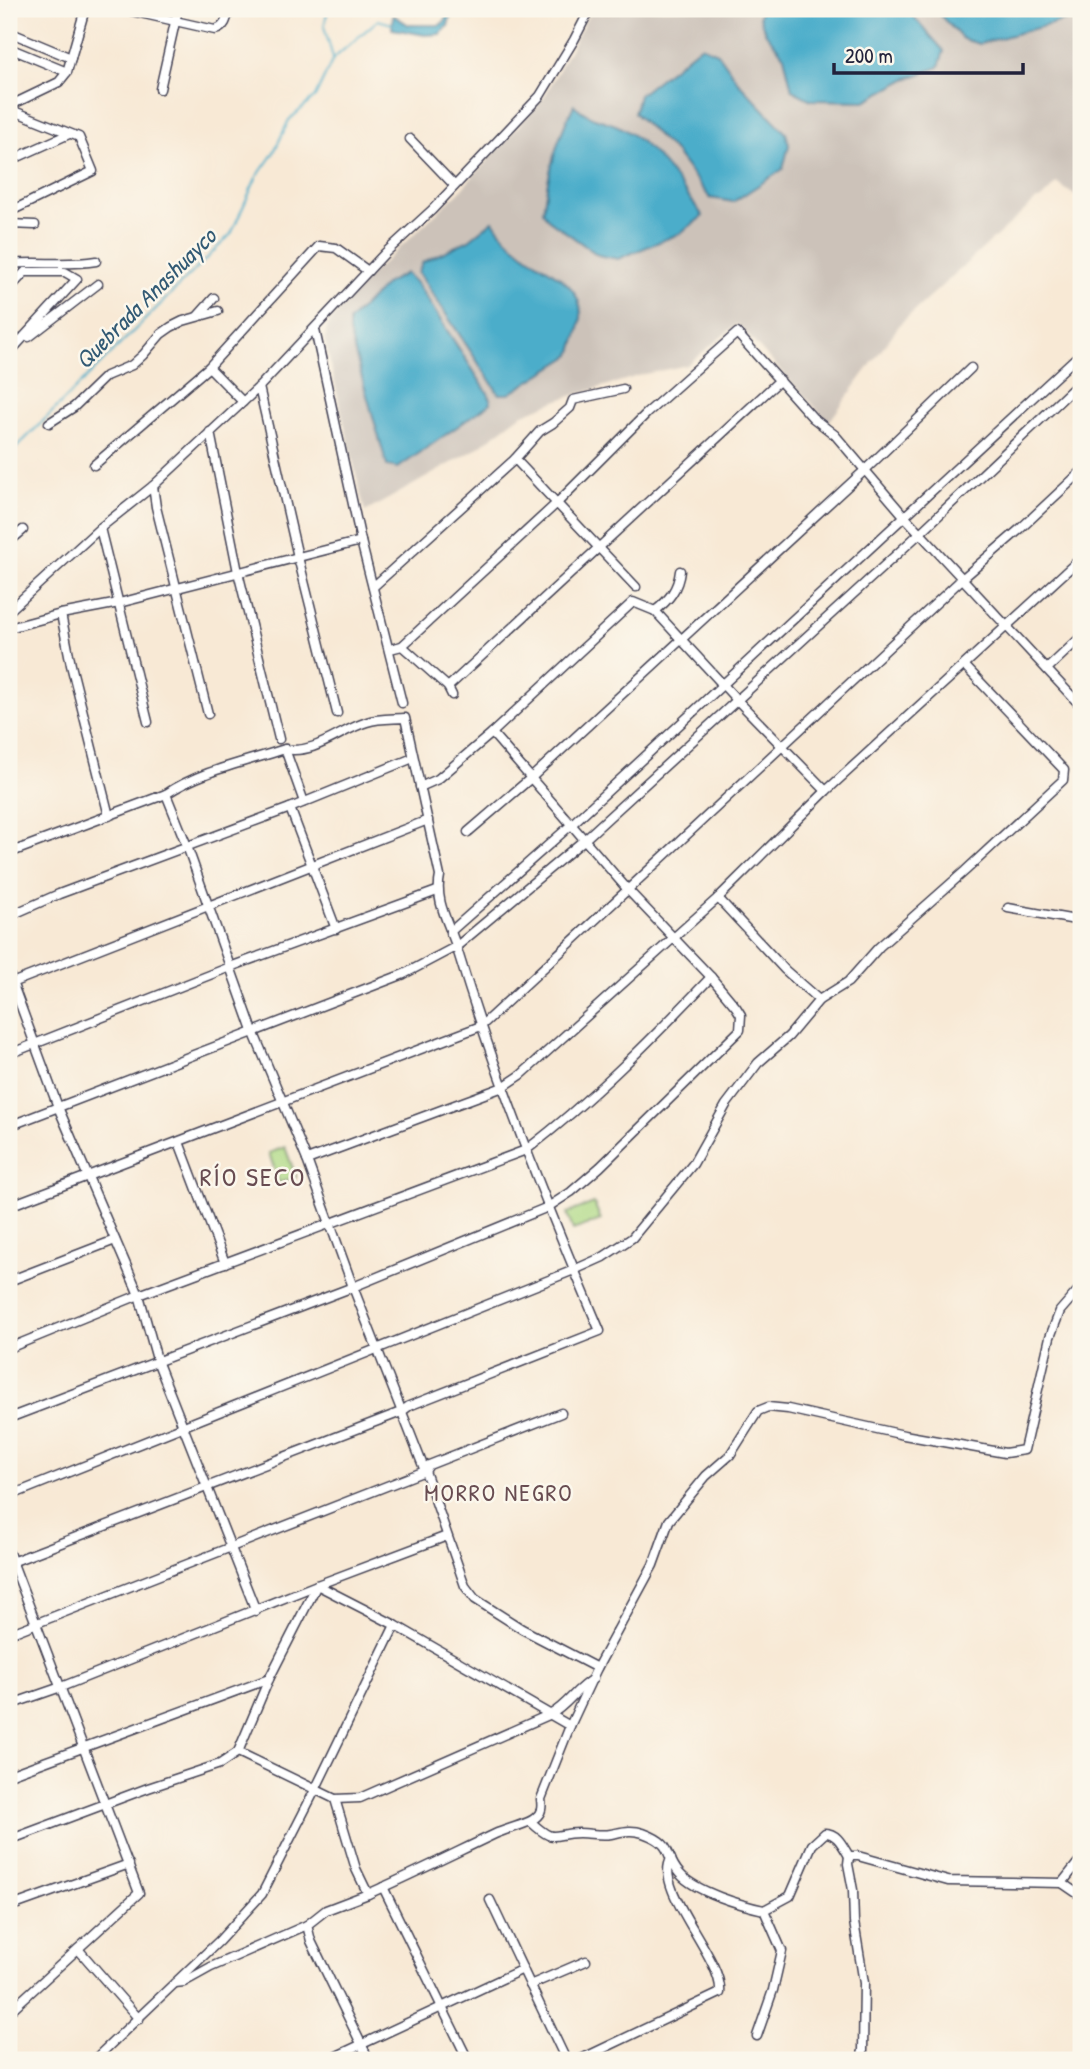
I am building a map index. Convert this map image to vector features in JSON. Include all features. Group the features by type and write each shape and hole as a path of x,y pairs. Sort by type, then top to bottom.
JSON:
{"street":[{"path":"13,9 9,32 72,58"},
{"path":"9,107 59,82 72,58 85,9"},
{"path":"122,9 215,30 226,23 229,9"},
{"path":"160,89 178,9"},
{"path":"9,611 100,528 153,486 260,387 368,271 432,209 540,96 590,9"},
{"path":"9,48 66,72"},
{"path":"9,107 79,137 93,171 9,212"},
{"path":"9,161 69,134"},
{"path":"410,139 454,185"},
{"path":"9,224 35,225"},
{"path":"94,465 209,367 319,246 336,248 368,271"},
{"path":"9,264 80,264 96,261"},
{"path":"9,289 25,272 65,272 77,279 9,352"},
{"path":"9,352 98,284"},
{"path":"195,318 214,298"},
{"path":"48,423 84,398 106,376 132,365 161,334 183,321 218,311"},
{"path":"314,330 361,541 402,703"},
{"path":"390,649 402,646 557,503 647,413 737,333 813,418 835,435 905,517 1079,704"},
{"path":"450,932 571,825 1081,353"},
{"path":"209,367 243,402"},
{"path":"468,832 682,639 971,368"},
{"path":"402,646 450,691 780,380"},
{"path":"9,1126 404,974 457,946 584,840 738,701 1081,381"},
{"path":"260,387 337,713"},
{"path":"373,587 515,459 540,431 570,408 573,400 623,389"},
{"path":"210,432 238,572 279,739"},
{"path":"515,459 636,587"},
{"path":"9,1206 481,1026 962,579 1081,472"},
{"path":"153,486 208,714"},
{"path":"100,528 148,722"},
{"path":"9,542 23,530"},
{"path":"9,628 61,614 119,603 361,541"},
{"path":"307,1160 503,1087 521,1075 718,898 826,791 1081,558"},
{"path":"655,611 666,603 677,586 680,571"},
{"path":"420,787 438,779 492,733 633,602 655,611 826,791"},
{"path":"61,614 109,816"},
{"path":"1047,669 1081,637"},
{"path":"9,1496 574,1270 603,1257 632,1238 693,1164 726,1105 758,1063 789,1036 819,1000 848,982 879,947 1063,780 1064,770 965,666"},
{"path":"9,853 166,794 207,775 285,749 317,746 369,721 405,718 440,876 437,891 450,932 526,1150 600,1331 409,1406 401,1412 10,1559 139,1893 9,2012"},
{"path":"9,1418 353,1287 548,1207 571,1192 600,1167 740,1030 741,1015 711,977 628,890 492,733"},
{"path":"285,749 304,802"},
{"path":"9,916 59,894 290,808 413,758"},
{"path":"166,794 253,1031 284,1100 425,1471 465,1586 475,1599 522,1629 597,1668"},
{"path":"290,808 336,929"},
{"path":"256,1611 158,1363 139,1295 58,1107 10,980 312,867 428,820"},
{"path":"9,1054 230,967 437,891"},
{"path":"718,898 785,970 819,1000"},
{"path":"1008,908 1081,921"},
{"path":"9,1348 139,1295 526,1150 557,1127 625,1064 711,977"},
{"path":"179,1142 225,1263"},
{"path":"9,1281 115,1240"},
{"path":"175,1983 184,1982 211,1967 307,1925 326,1910 368,1894 494,1834 531,1822 538,1816 542,1807 541,1799 570,1726 597,1668 653,1565 669,1521 706,1476 730,1455 758,1411 768,1407 788,1409 904,1435 1005,1453 1024,1450 1050,1337 1060,1311 1081,1287"},
{"path":"9,1634 425,1471 429,1465 561,1413"},
{"path":"9,1705 447,1536"},
{"path":"317,1586 395,1625 570,1726"},
{"path":"9,1840 220,1764 238,1752 269,1679 317,1586"},
{"path":"94,2060 219,1941 262,1894 395,1625"},
{"path":"9,1775 269,1679"},
{"path":"238,1752 335,1799 351,1799 369,1795 551,1714 561,1709 583,1685 593,1679"},
{"path":"335,1799 356,1869 368,1894"},
{"path":"531,1822 550,1836 582,1833 603,1835 631,1830 640,1832 663,1843 681,1875 740,1905 764,1910 790,1896 808,1853 821,1835 832,1833 849,1856 854,1922 864,1983 863,2051 860,2060"},
{"path":"849,1856 858,1856 948,1881 1062,1883 1081,1896"},
{"path":"579,2060 720,1993 721,1987 715,1968 686,1919 673,1888 668,1874 671,1859"},
{"path":"1062,1883 1081,1859"},
{"path":"9,1907 129,1864"},
{"path":"383,1887 468,2060"},
{"path":"489,1900 566,2060"},
{"path":"757,2036 773,1990 782,1951 764,1910"},
{"path":"307,1925 311,1941 369,2060"},
{"path":"78,1949 139,2019"},
{"path":"530,1985 586,1961"},
{"path":"328,2060 523,1969"}],"shaded area":[{"path":"592,9 1081,9 1081,200 1057,183 1041,199 1035,201 901,323 829,422 737,324 687,365 645,374 558,400 521,415 473,451 365,512 325,341 327,326 359,286 459,192 543,99"}],"green space":[{"path":"285,1147 296,1177 279,1183 269,1153"},
{"path":"594,1203 601,1220 573,1230 567,1213"}],"water":[{"path":"448,9 452,9 448,26 440,34 425,35 392,29 393,15 409,25 440,25 445,21"},
{"path":"762,9 907,9 944,51 939,67 906,79 865,101 811,100 792,90 784,56 765,32 759,16"},
{"path":"934,9 1077,9 1078,13 1073,18 979,44 963,39"},
{"path":"701,46 718,53 739,83 786,133 789,145 783,169 733,202 710,198 675,152 634,113 639,95"},
{"path":"574,105 593,117 622,128 646,146 667,168 703,216 681,233 618,259 598,255 549,220 543,212 550,171 562,131"},
{"path":"493,221 514,245 561,278 576,295 580,306 581,318 571,355 509,394 499,394 418,272 423,262 469,240"},
{"path":"406,273 417,284 489,395 491,403 398,468 387,466 349,332 349,321 387,283"}],"waterway":[{"path":"328,9 324,26 333,58"},
{"name":"Quebrada Anashuayco","path":"9,455 231,234 256,178 273,154 289,120 315,97 333,59 378,20 392,24"}],"district":[{"name":"RÍO SECO","path":"253,1176"},
{"name":"MORRO NEGRO","path":"499,1492"}]}
